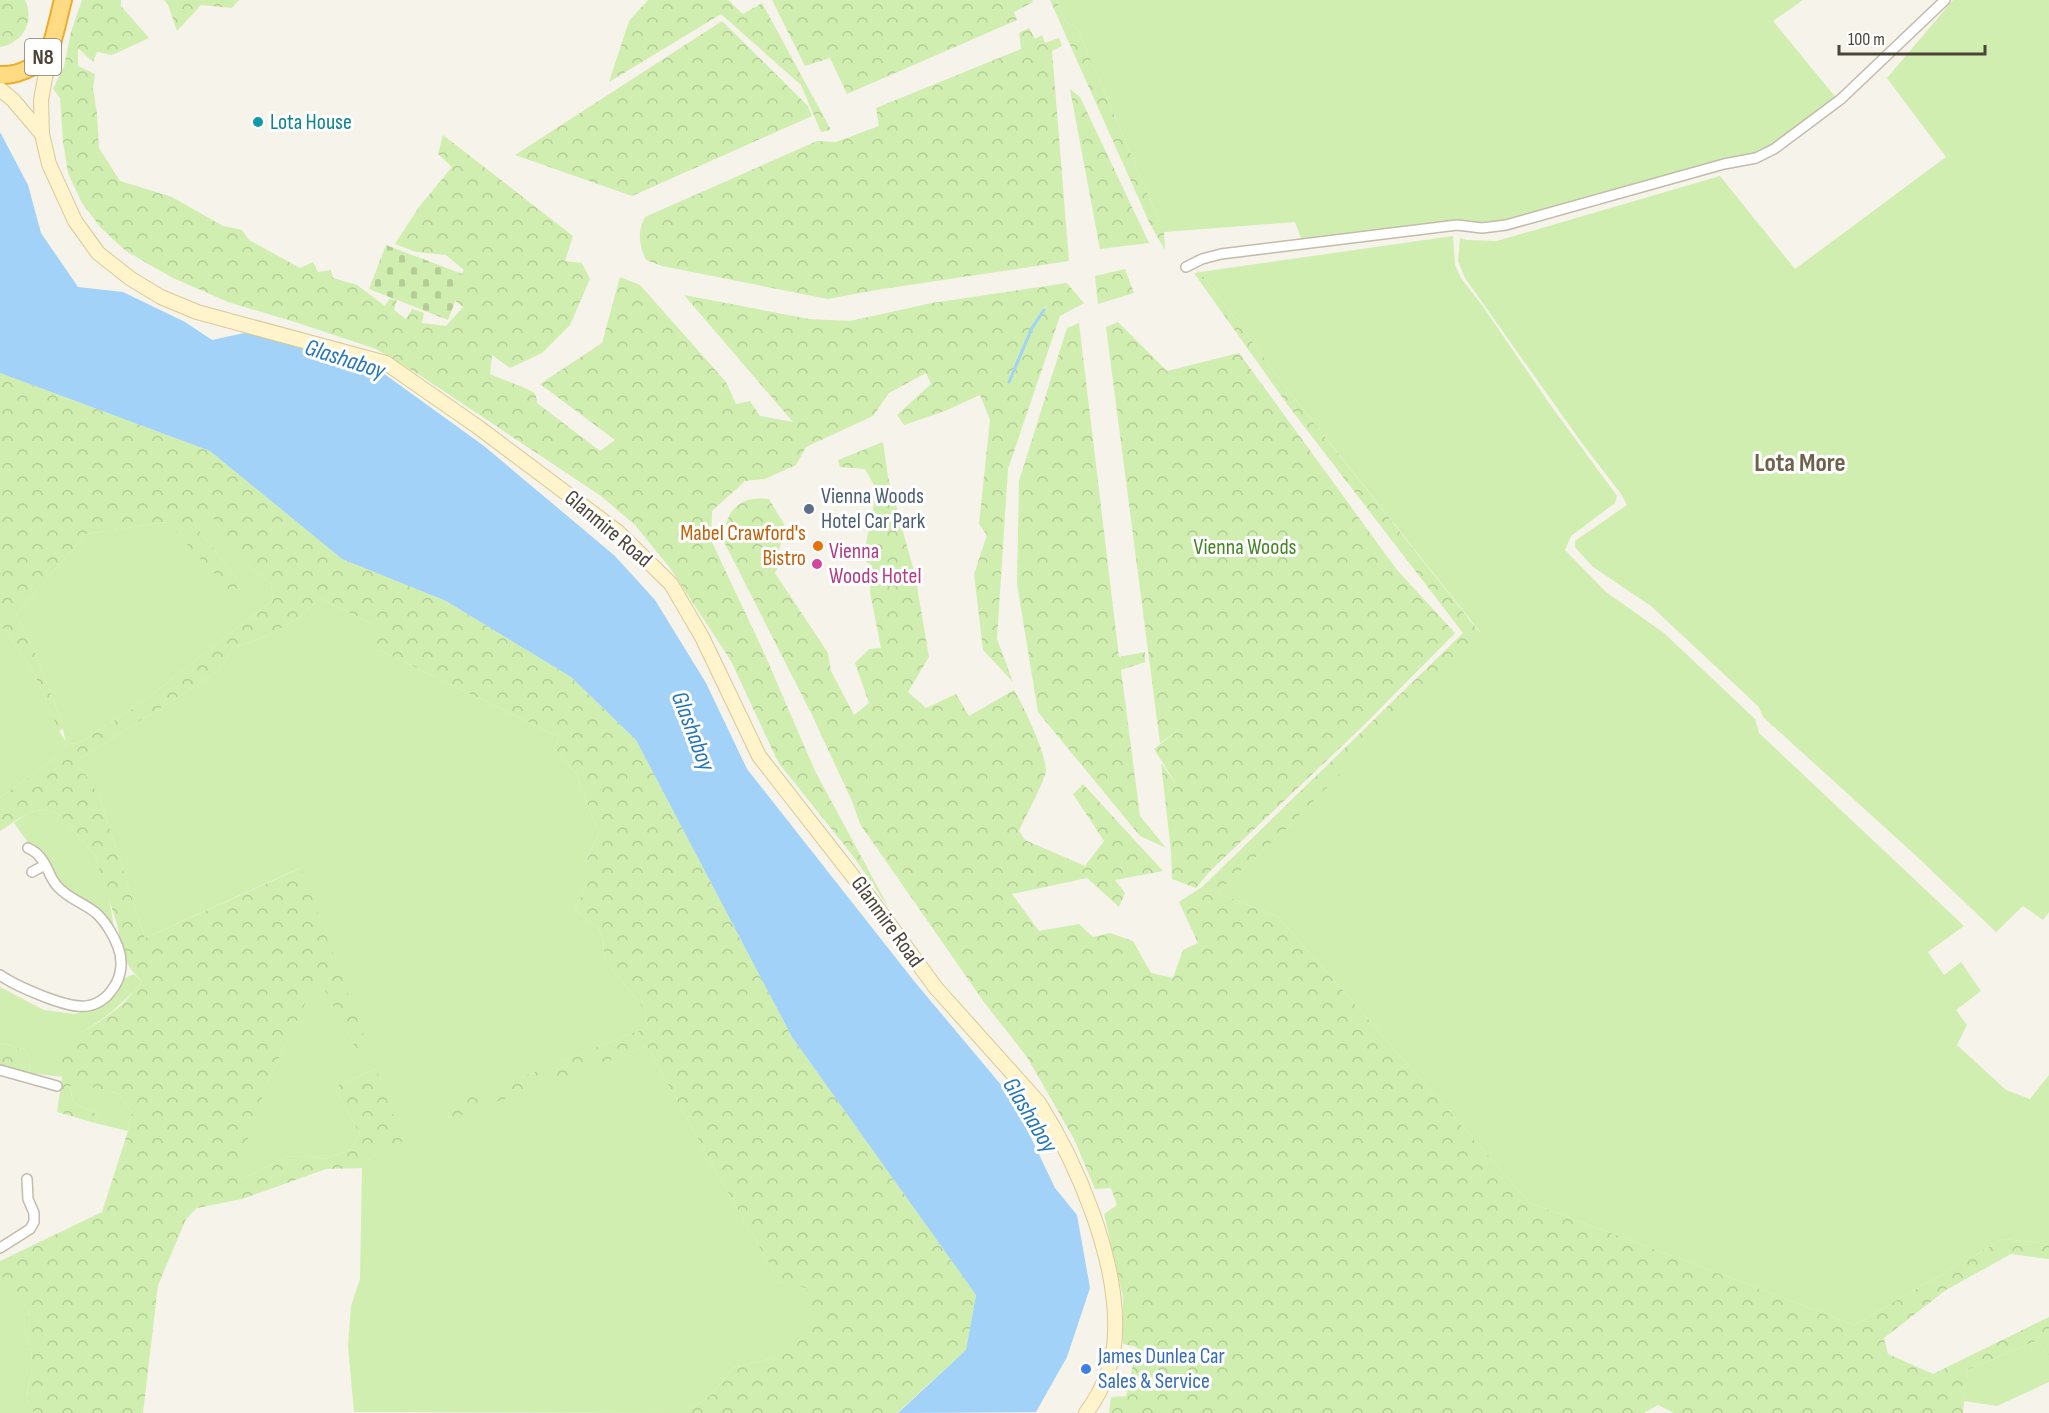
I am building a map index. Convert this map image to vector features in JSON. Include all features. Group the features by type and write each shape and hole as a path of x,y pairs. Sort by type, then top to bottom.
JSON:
{"highway":[{"name":"N8","path":"0,75 21,72 37,63 50,48 60,4"}],"main road":[{"name":"Glanmire Road","path":"50,48 41,90 42,134 49,164 75,221 98,254 131,279 161,297 197,312 386,363 478,426 618,532 671,584 702,637 759,756 873,902 936,988 1039,1103 1080,1179 1101,1241 1115,1303 1116,1334 1112,1361 1105,1380 1086,1413"},
{"path":"0,89 13,100 42,134"}],"street":[{"path":"1186,267 1202,259 1221,254 1457,225 1482,228 1506,225 1724,164 1756,158 1774,149 1847,94 1945,0"},
{"path":"0,975 30,991 72,1007 87,1006 105,999 120,975 119,949 106,925 96,913 66,895 50,877 39,856 28,848"},
{"path":"32,872 45,865"},
{"path":"0,1070 57,1086"},
{"path":"0,1248 30,1229 34,1222 34,1213 28,1199 27,1179"}],"green space":[{"path":"0,0 25,0 29,16 21,36 8,45 0,47"},
{"path":"82,0 121,0 121,6 149,38 112,55 97,52 93,62 78,48 78,66 95,74 93,88 99,148 120,181 172,197 223,226 242,230 249,240 300,268 313,262 318,272 331,270 333,278 357,285 385,306 389,299 397,300 394,310 406,319 412,309 424,313 422,323 446,326 463,307 449,296 464,270 446,255 416,252 395,244 419,207 452,167 438,154 443,135 573,236 565,261 582,263 590,279 570,325 542,353 510,368 492,355 490,374 533,392 537,403 600,451 615,440 540,384 602,343 620,277 640,285 726,382 736,404 750,401 760,416 793,422 684,295 809,319 850,321 932,303 1067,283 1084,303 1060,316 1008,469 997,639 1013,682 983,650 974,574 987,535 979,524 990,420 980,395 945,411 904,425 897,415 931,384 926,373 889,393 873,416 806,447 796,465 765,479 745,481 712,511 711,540 765,655 815,771 889,908 853,856 778,762 731,661 670,568 635,525 601,496 418,374 376,349 228,302 173,278 126,251 101,228 82,203 68,173 60,98 53,89 64,66 71,32"},
{"path":"164,0 239,0 232,8 201,5 177,31"},
{"path":"648,0 728,0 743,14 762,3 831,130 821,132 801,85 721,14 609,82 629,21"},
{"path":"772,0 1032,0 1033,2 1014,12 1017,20 847,94 830,58 805,66"},
{"path":"1050,0 1056,0 1066,22 1077,28 1164,232 1165,250 1150,224"},
{"path":"1056,0 1803,0 1773,21 1837,99 1762,155 1483,229 1456,224 1302,241 1295,222 1164,232 1077,28 1066,22"},
{"path":"1953,0 2049,0 2049,912 2043,920 2023,906 1996,932 1912,852 1763,717 1759,707 1651,606 1593,567 1575,547 1575,541 1627,505 1465,278 1458,261 1460,238 1497,241 1720,176 1795,269 1946,157 1887,78"},
{"path":"722,21 808,106 812,116 632,196 515,155"},
{"path":"1029,28 1035,39 1042,35 1045,43 1059,38 1062,46 1052,51 1069,261 828,299 662,266 646,260 640,239 645,217 817,141 836,142 879,126 876,108 1021,49 1019,33"},
{"path":"1070,89 1080,97 1149,243 1100,249"},
{"path":"1453,236 1455,265 1461,278 1617,496 1615,503 1571,536 1565,550 1606,592 1664,633 1755,719 1759,733 1964,926 1928,952 1944,975 1961,962 1981,991 1956,1010 1967,1025 1957,1045 2006,1090 2030,1099 2049,1075 2049,1244 2003,1239 1854,1325 1530,1203 1277,916 1217,893 1284,831 1480,632 1284,385 1200,272"},
{"path":"386,245 465,275 448,320 369,289"},
{"path":"1125,269 1134,293 1098,304 1095,276"},
{"path":"1200,272 1284,385 1480,633 1284,831 1217,893 1277,916 1530,1203 1854,1325 2003,1239 2049,1244 2049,1259 2011,1254 1946,1290 1884,1338 1888,1354 1933,1374 2049,1317 2049,1355 2036,1341 1967,1370 1963,1413 1674,1413 1658,1405 1644,1413 1109,1413 1111,1397 1126,1396 1137,1347 1123,1344 1123,1297 1104,1214 1117,1205 1111,1188 1095,1189 1074,1139 1027,1057 984,1002 860,824 852,801 812,715 722,538 727,520 742,502 758,498 769,499 784,524 778,533 781,544 778,552 781,560 775,573 828,653 831,671 854,715 869,703 855,663 869,649 881,648 870,592 872,566 863,558 876,494 865,469 840,467 838,460 883,442 888,477 915,575 929,657 908,692 926,708 956,694 969,716 1014,690 1038,741 1046,770 1019,831 1025,840 1085,866 1104,841 1073,794 1083,784 1163,871 1115,880 1125,893 1119,907 1087,878 1012,894 1039,931 1079,924 1093,937 1110,933 1133,941 1151,973 1173,978 1183,950 1198,943 1179,902 1202,887 1463,633 1287,404 1194,273"},
{"name":"Vienna Woods","path":"1118,322 1167,371 1239,353 1397,570 1455,633 1362,727 1210,871 1196,888 1172,879 1161,763 1178,787 1154,749 1180,729 1160,743 1106,327"},
{"path":"1079,323 1119,657 1145,652 1145,662 1121,670 1140,816 1166,848 1140,836 1038,712 1017,584 1019,481 1067,328"},
{"path":"0,373 210,451 342,559 446,601 571,677 636,740 792,1037 976,1295 966,1350 897,1413 683,1413 710,1396 733,1368 773,1358 782,1335 813,1330 807,1288 780,1282 647,1046 450,1119 446,1107 648,1027 644,1009 605,960 603,939 598,928 575,910 587,884 587,859 599,834 576,773 554,749 559,737 380,650 373,640 374,625 320,598 290,623 257,640 232,648 220,670 80,759 71,771 85,774 99,796 145,938 301,868 372,1058 355,1047 318,977 269,1078 235,1175 241,1180 286,1157 309,1156 326,1159 351,1149 360,1134 334,1087 376,1069 403,1141 375,1154 362,1168 326,1169 242,1199 197,1208 186,1219 158,1285 143,1413 34,1413 27,1395 32,1362 24,1325 30,1312 4,1277 0,1278 0,1261 102,1212 132,1112 119,1094 97,1088 70,1086 73,1102 99,1115 95,1123 57,1112 63,1071 53,1054 75,1036 122,1005 142,982 124,957 117,924 95,856 61,816 49,809 29,812 0,831 0,798 53,759 67,744 79,743 137,706 273,600 271,584 250,567 209,513 195,525 240,583 233,594 167,522 86,534 16,614 35,652 60,718 63,728 59,732 32,668 0,624"},
{"path":"209,512 250,567 271,584 273,600 137,706 79,743 67,744 53,759 0,798 0,624 32,668 66,742 60,718 35,652 16,614 86,534 167,522 240,583 195,525"},
{"path":"320,598 374,625 380,650 559,737 554,749 576,773 599,834 587,858 587,884 575,910 598,928 603,939 605,960 644,1009 648,1027 447,1107 449,1118 647,1046 780,1282 807,1287 814,1330 773,1358 733,1368 710,1396 683,1413 354,1412 348,1346 351,1306 360,1279 362,1168 375,1154 376,1069 334,1087 360,1134 351,1149 326,1159 309,1156 286,1157 241,1180 234,1175 269,1078 318,976 355,1047 371,1057 300,868 145,938 99,796 70,771 80,759 220,670 232,648 257,640 290,623"},
{"path":"49,809 61,816 95,856 109,898 115,934 66,895 14,823 29,812"},
{"path":"134,974 142,982 134,991 111,1012 75,1036 63,1077 30,1073 26,1050 0,1043 0,987 44,1010 75,1014 99,1005 118,993 123,979"},
{"path":"0,1043 26,1050 30,1073 0,1068"},
{"path":"70,1085 97,1088 119,1094 132,1112 128,1131 95,1123 99,1115 73,1102"},
{"path":"4,1276 30,1312 24,1325 32,1362 27,1394 34,1413 0,1413 0,1278"},
{"path":"2036,1341 2049,1355 2049,1382 1997,1406 1964,1401 1967,1370"}],"water":[{"name":"Glashaboy","path":"0,132 28,185 41,233 78,287 123,292 185,322 212,340 249,332 383,373 484,446 615,556 655,600 706,683 747,769 914,981 1012,1098 1055,1188 1077,1215 1090,1288 1067,1357 1036,1412 898,1413 966,1350 976,1295 792,1037 636,740 571,677 446,601 342,559 210,451 0,373"}],"waterway":[{"path":"1009,382 1032,328 1044,310"}],"place":[{"name":"Lota House","path":"258,122"},
{"name":"Vienna Woods Hotel Car Park","path":"809,509"},
{"name":"Mabel Crawford's Bistro","path":"818,546"},
{"name":"Vienna Woods Hotel","path":"817,564"},
{"name":"James Dunlea Car Sales & Service","path":"1086,1369"}],"district":[{"name":"Lota More","path":"1800,463"}]}
